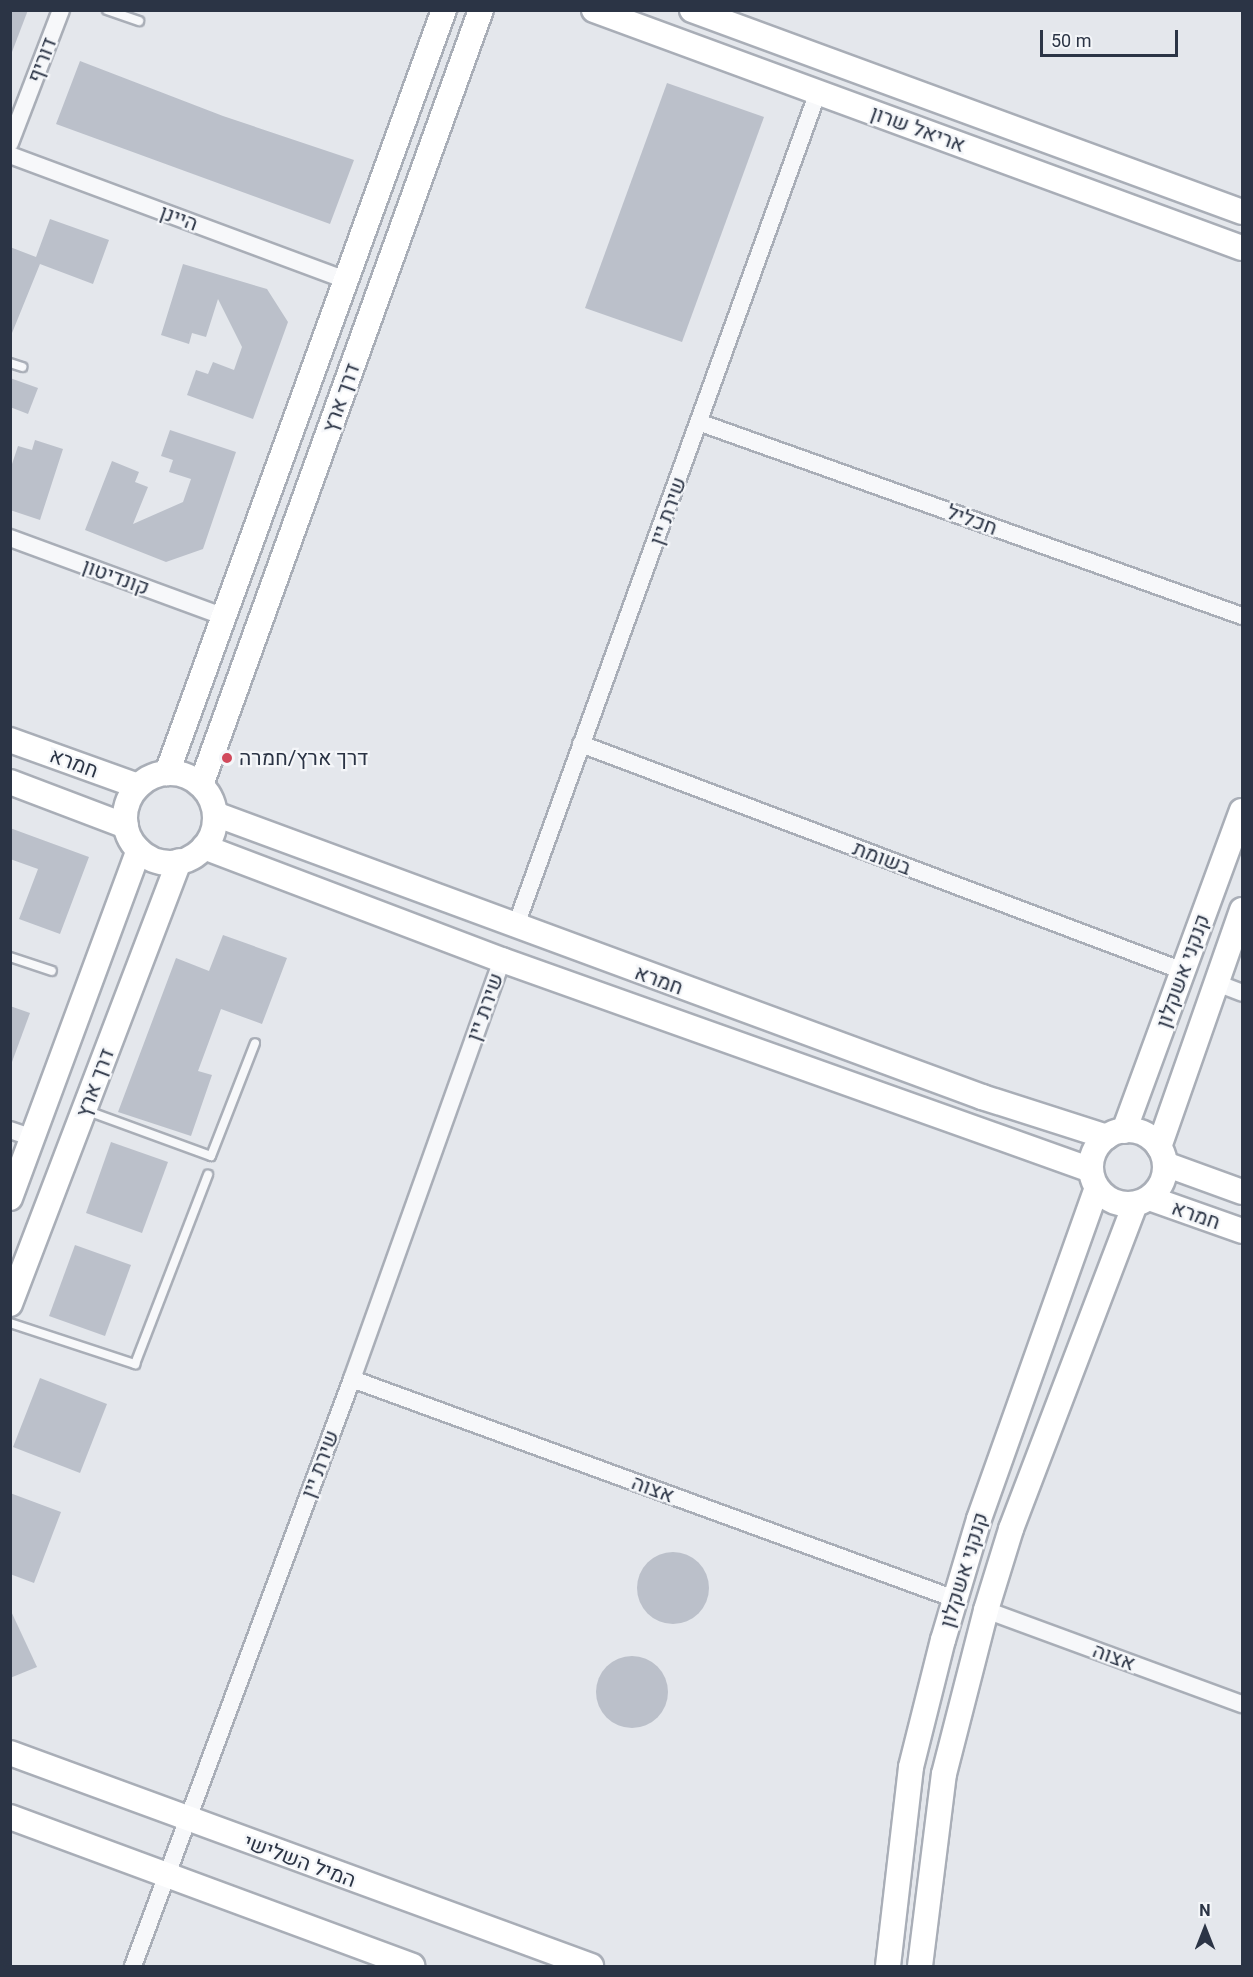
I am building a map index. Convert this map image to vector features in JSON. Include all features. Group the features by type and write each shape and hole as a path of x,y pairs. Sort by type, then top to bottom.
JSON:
{"street":[{"name":"דוריף","path":"10,142 61,10"},
{"name":"דרך ארץ","path":"167,773 222,616 444,10"},
{"name":"דרך ארץ","path":"201,785 481,10"},
{"name":"אריאל שרון","path":"594,10 1242,248"},
{"name":"אריאל שרון","path":"692,10 1242,212"},
{"name":"שירת יין","path":"514,928 580,744 701,423 818,92"},
{"name":"היינן","path":"10,155 346,280"},
{"name":"חכליל","path":"701,423 1242,616"},
{"name":"קונדיטון","path":"10,538 222,616"},
{"name":"חמרא","path":"10,740 138,786"},
{"name":"בשומת","path":"580,744 1183,971"},
{"path":"167,773 179,774 201,785 215,814 214,826 204,847 179,861 165,862 140,850 126,826 130,798 138,786 167,773"},
{"name":"חמרא","path":"10,782 126,826"},
{"name":"קנקני אשקלון","path":"1115,1134 1183,971 1242,811"},
{"name":"חמרא","path":"215,814 514,928 982,1097 1115,1134"},
{"name":"חמרא","path":"204,847 1094,1179"},
{"name":"דרך ארץ","path":"10,1198 140,850"},
{"name":"דרך ארץ","path":"10,1304 179,861"},
{"name":"קנקני אשקלון","path":"1162,1155 1214,982 1242,910"},
{"name":"שירת יין","path":"133,1966 352,1379 502,960"},
{"path":"1214,982 1242,993"},
{"path":"10,1130 33,1138"},
{"path":"1115,1134 1143,1134 1162,1155 1162,1183 1142,1201 1114,1202 1094,1179 1095,1151 1115,1134"},
{"name":"חמרא","path":"1162,1155 1242,1192"},
{"name":"קנקני אשקלון","path":"888,1966 911,1767 955,1599 979,1519 1094,1179"},
{"name":"חמרא","path":"1142,1201 1242,1231"},
{"name":"קנקני אשקלון","path":"920,1966 944,1774 986,1610 1011,1529 1142,1201"},
{"name":"אצוה","path":"352,1379 955,1599"},
{"name":"אצוה","path":"986,1610 1242,1704"},
{"name":"המיל השלישי","path":"10,1753 591,1966"},
{"path":"10,1817 412,1966"}],"lane":[{"path":"107,10 140,21"},
{"path":"10,363 22,367"},
{"path":"10,957 52,971"},
{"path":"84,1110 211,1156 255,1043"},
{"path":"10,1323 135,1364 208,1175"}],"building":[{"path":"10,10 28,10 12,52 10,52"},
{"path":"80,61 223,116 354,160 330,224 56,124"},
{"path":"667,83 764,117 682,342 585,308"},
{"path":"50,219 109,240 93,284 40,264 10,338 10,247 36,257"},
{"path":"183,264 267,289 288,322 253,419 187,395 196,370 208,374 213,362 234,370 242,347 218,299 206,337 192,333 189,344 161,335"},
{"path":"10,378 38,388 28,414 10,407"},
{"path":"170,430 236,452 203,549 166,562 85,530 112,461 139,472 135,482 148,487 133,524 183,502 191,479 169,472 173,460 161,456"},
{"path":"35,440 63,449 40,520 10,510 10,470 18,446 32,450"},
{"path":"10,828 89,857 60,934 19,919 38,869 10,859"},
{"path":"223,935 287,958 262,1024 221,1009 198,1071 212,1075 191,1136 118,1112 176,958 209,971"},
{"path":"10,1006 30,1013 12,1062 10,1062"},
{"path":"111,1142 168,1162 142,1233 86,1213"},
{"path":"75,1245 131,1265 105,1336 49,1316"},
{"path":"40,1378 107,1404 80,1473 13,1447"},
{"path":"10,1493 61,1512 34,1583 10,1574"},
{"path":"666,1552 680,1552 699,1562 709,1581 709,1595 699,1614 680,1624 666,1624 647,1614 637,1595 637,1581 647,1562"},
{"path":"10,1609 37,1667 10,1678"},
{"path":"625,1656 639,1656 658,1666 668,1685 668,1699 658,1718 639,1728 625,1728 606,1718 596,1699 596,1685 606,1666"}],"place":[{"name":"דרך ארץ/חמרה","path":"227,758"}]}
